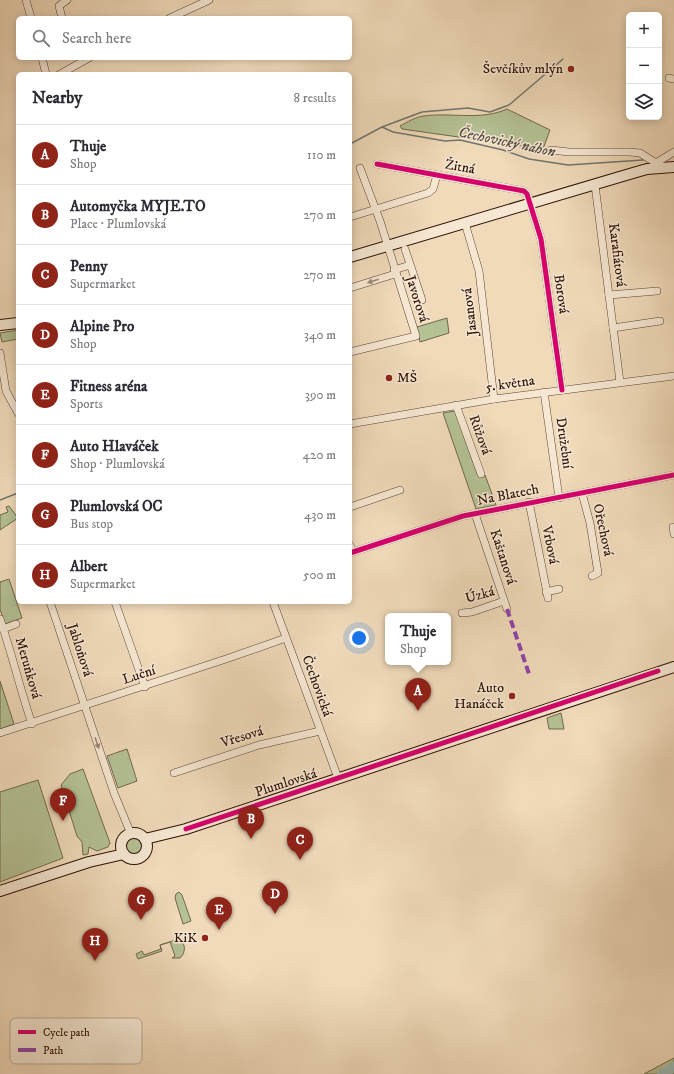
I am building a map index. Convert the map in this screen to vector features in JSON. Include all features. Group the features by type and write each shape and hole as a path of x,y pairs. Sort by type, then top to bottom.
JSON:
{"main road":[{"path":"352,256 656,166 674,167"},
{"path":"0,325 16,323"},
{"name":"Plumlovská","path":"123,849 131,858 139,858 144,854 146,842 674,667"},
{"path":"0,891 89,862 123,849 124,838 131,834 139,834 146,842"}],"street":[{"path":"26,0 30,16"},
{"path":"62,16 59,6 67,0"},
{"path":"174,16 209,0"},
{"path":"42,60 46,72"},
{"path":"74,60 75,66"},
{"path":"64,72 86,60"},
{"path":"551,150 569,152 630,152 640,154 656,166 665,156 674,152"},
{"name":"Žitná","path":"377,164 524,191 528,194 531,203"},
{"path":"360,168 387,246"},
{"name":"Žitná","path":"352,216 428,193 433,189 437,175"},
{"name":"Karafiátová","path":"595,185 620,382"},
{"name":"Borová","path":"531,203 541,239 562,390"},
{"name":"Jasanová","path":"465,223 479,270 494,399"},
{"name":"Javorová","path":"352,352 416,336 387,246"},
{"name":"Javorová","path":"405,249 422,300"},
{"name":"Javorová","path":"395,272 410,265"},
{"path":"352,287 395,272"},
{"path":"609,295 657,291"},
{"path":"613,328 660,321"},
{"path":"0,353 1,367 9,398 16,410"},
{"name":"5. května","path":"352,424 494,399 674,376"},
{"name":"Družební","path":"544,392 559,498"},
{"name":"Růžová","path":"456,405 481,474"},
{"name":"Na Blatech","path":"352,553 475,514 529,502 559,498 674,475"},
{"path":"352,506 400,490"},
{"name":"Ořechová","path":"582,493 590,523 598,574"},
{"name":"Vrbová","path":"529,502 547,595 559,589"},
{"name":"Kaštanová","path":"475,514 507,609"},
{"name":"Úzká","path":"462,613 472,612 504,601"},
{"name":"Jabloňová","path":"51,604 84,707"},
{"path":"116,604 145,686"},
{"name":"Čechovická","path":"274,604 338,778"},
{"name":"Meruňková","path":"0,619 17,671 17,681 32,724"},
{"path":"3,629 16,624"},
{"name":"Luční","path":"0,733 84,707 286,638"},
{"path":"84,707 115,796 131,834"},
{"name":"Vřesová","path":"174,773 259,745 320,730"}],"green space":[{"path":"507,109 550,130 543,149 402,129 400,126 423,116 487,115"},
{"path":"447,318 449,333 420,342 417,327"},
{"path":"16,330 16,339 2,342 0,333"},
{"path":"455,411 478,476 485,475 496,505 476,509 443,413"},
{"path":"9,506 16,515 16,519 0,530 0,515 8,512 6,507"},
{"path":"9,579 16,604 17,604 22,618 5,624 0,609 0,582"},
{"path":"0,681 14,724 0,729"},
{"path":"561,713 564,729 549,729 547,718"},
{"path":"127,749 137,781 118,788 107,756"},
{"path":"83,769 110,843 108,847 97,851 89,847 88,854 83,855 82,842 77,836 61,785 70,774"},
{"path":"38,780 63,858 0,882 0,792"},
{"path":"134,837 140,840 143,846 140,852 134,855 128,852 125,846 128,840"},
{"path":"179,892 182,895 191,921 183,924 175,898 176,894"},
{"path":"179,939 184,945 184,951 180,958 172,958 175,956 170,942 160,945"},
{"path":"160,945 162,951 138,959 136,954 142,951 144,955 161,949"},
{"path":"674,1058 674,1074 644,1074"}],"waterway":[{"path":"382,127 422,112 468,108 490,112 509,105 563,59"},
{"name":"Čechovický náhon","path":"352,143 382,127 393,132 445,141 460,140 503,150 529,159 568,165 643,160"},
{"name":"Čechovický náhon","path":"0,500 16,494"},
{"path":"662,1074 674,1067"}],"marked path":[{"path":"507,609 529,674"}],"cycle path":[{"path":"377,164 524,191 527,194 541,239 562,390"},
{"path":"352,552 463,516 674,475"},
{"path":"186,829 658,671"}],"place":[{"name":"Ševčíkův mlýn","path":"571,69"},
{"name":"MŠ","path":"389,378"},
{"name":"Auto Hanáček","path":"512,696"},
{"name":"Thuje","path":"418,711"},
{"name":"Auto Hlaváček","path":"63,821"},
{"name":"Automyčka MYJE.TO","path":"251,839"},
{"name":"Penny","path":"300,860"},
{"name":"Alpine Pro","path":"275,914"},
{"name":"Plumlovská OC","path":"141,920"},
{"name":"Fitness aréna","path":"219,930"},
{"name":"KiK","path":"205,938"},
{"name":"Albert","path":"95,961"}]}
